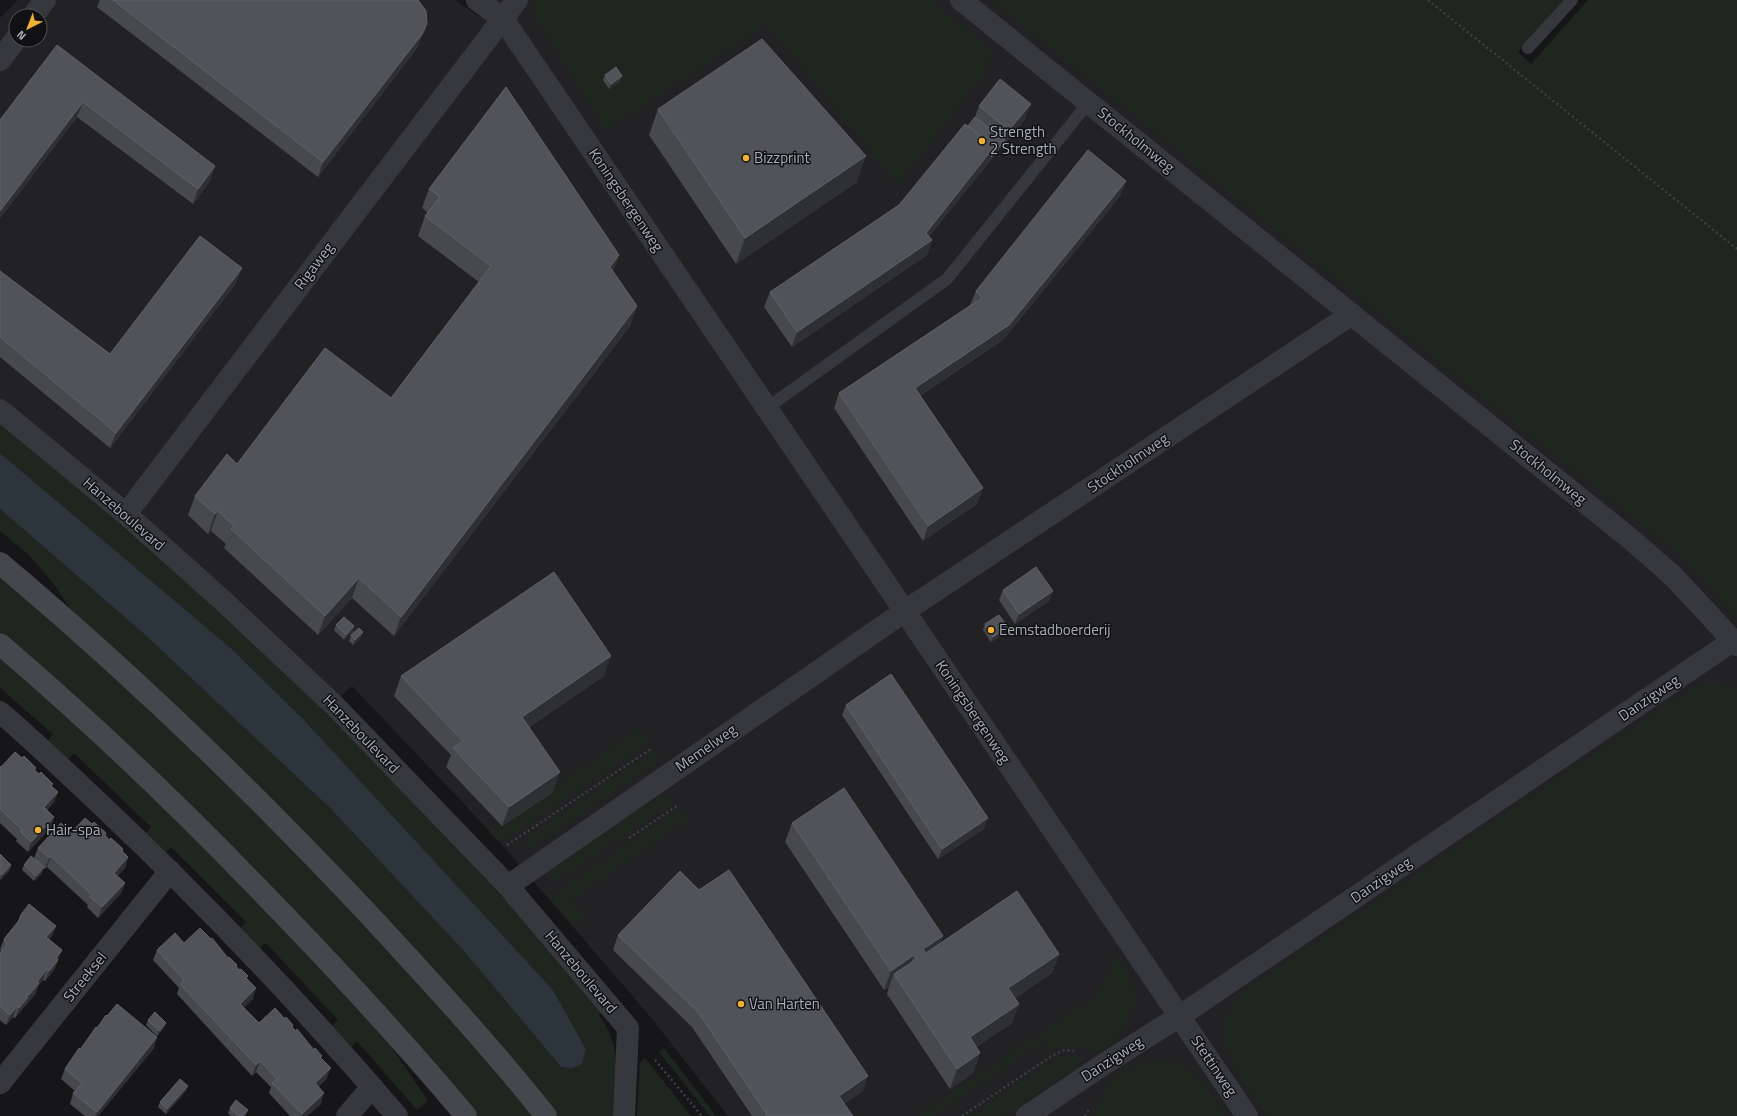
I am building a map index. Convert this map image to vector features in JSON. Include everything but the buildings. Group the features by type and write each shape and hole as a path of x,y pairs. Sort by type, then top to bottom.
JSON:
{"main road":[{"path":"0,563 61,614 152,696 308,850 470,1026 546,1116"},
{"path":"0,644 128,757 223,851 360,994 419,1060 466,1116"}],"street":[{"path":"40,8 46,0"},
{"name":"Koningsbergenweg","path":"477,0 503,19 1180,1016"},
{"path":"503,19 516,0"},
{"name":"Stockholmweg","path":"961,0 1634,541 1674,577 1735,643"},
{"name":"Rigaweg","path":"126,514 503,19"},
{"path":"0,60 9,48"},
{"name":"Stockholmweg","path":"905,611 1352,314"},
{"name":"Hanzeboulevard","path":"0,410 126,514 220,598 335,706 508,886 628,1028 624,1116"},
{"name":"Memelweg","path":"508,886 905,611"},
{"name":"Danzigweg","path":"1027,1116 1104,1064 1180,1016 1735,643"},
{"path":"1,714 170,871 272,977 397,1116"},
{"name":"Streeksel","path":"0,1083 170,871"},
{"name":"Stettinweg","path":"1180,1016 1247,1116"},
{"path":"346,1116 372,1087"}],"lane":[{"path":"1528,48 1572,0"},
{"name":"Stockholmweg","path":"767,408 947,279 1089,102"}],"path":[{"path":"1428,0 1737,250"},
{"path":"484,861 651,749"},
{"path":"628,1028 702,1116"}],"shaded area":[{"path":"18,0 455,0 480,17 494,0 1055,0 1737,549 1737,1116 728,1116 648,1014 499,841 352,686 339,698 153,524 0,399 0,18 8,10 8,48 48,48 48,8 10,8"},
{"path":"537,0 929,0 993,50 984,74 898,185 767,24 605,130 530,9"},
{"path":"991,0 1564,0 1518,52 1531,64 1588,0 1737,0 1737,619 1685,560"},
{"path":"0,420 100,503 318,702 492,885 559,959 603,1012 599,1015 607,1028 615,1052 616,1076 614,1116 557,1116 69,607 53,583 29,555 0,531 0,509 143,633 329,807 463,950 561,1067 586,1049 553,990 305,721 233,650 0,453"},
{"path":"0,453 233,650 305,721 553,990 586,1049 582,1064 572,1068 561,1067 463,950 329,807 143,633 0,509"},
{"path":"0,573 44,610 320,873 536,1116 477,1116 431,1062 0,631"},
{"path":"0,653 188,827 374,1021 428,1101 417,1110 357,1041 349,1049 330,1028 338,1020 266,943 257,950 239,930 246,922 171,847 164,854 144,835 151,827 74,753 66,762 46,743 53,734 0,688"},
{"path":"1716,682 1737,687 1737,1116 1268,1116 1236,1069 1229,1054 1225,1038 1226,1022 1233,1005 1248,989 1693,687 1704,683"},
{"path":"639,729 649,743 506,839 497,840 489,832"},
{"path":"658,749 657,762 529,849 523,840"},
{"path":"661,795 674,798 675,801 554,882 548,872"},
{"path":"681,808 689,819 571,900 585,919 574,926 555,905 553,901 554,895"},
{"path":"1118,956 1127,971 1132,985 1134,998 1128,1022 1110,1044 1096,1054 1073,1046 1062,1047 1050,1051 1043,1041 934,1116 917,1116 1094,998"},
{"path":"664,1048 716,1116 710,1116 659,1052"},
{"path":"1069,1055 1082,1058 1085,1061 1003,1116 971,1116 1056,1058"},
{"path":"645,1058 691,1116 637,1116 640,1063"},
{"path":"1152,1060 1178,1064 1188,1069 1212,1094 1226,1116 1091,1116 1106,1090 1107,1083 1127,1070"}],"place":[{"name":"Strength 2 Strength","path":"982,141"},
{"name":"Bizzprint","path":"746,158"},
{"name":"Eemstadboerderij","path":"991,630"},
{"name":"Hair-spa","path":"38,830"},
{"name":"Van Harten","path":"741,1004"}]}
